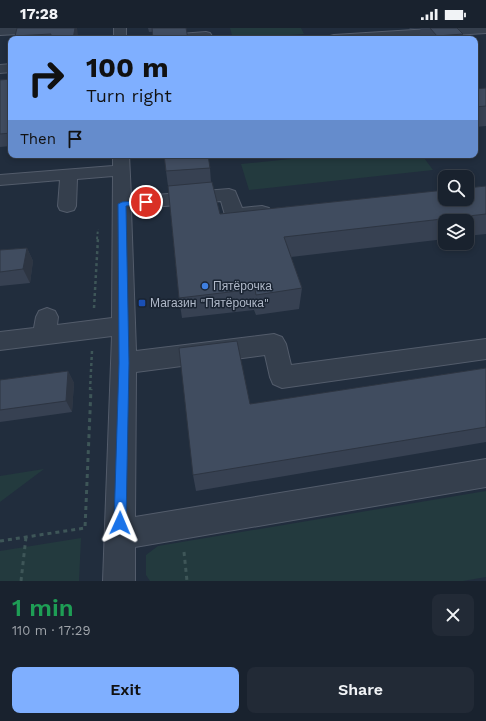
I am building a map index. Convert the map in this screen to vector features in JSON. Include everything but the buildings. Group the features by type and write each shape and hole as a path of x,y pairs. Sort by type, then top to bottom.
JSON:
{"street":[{"path":"2,30 56,28"},
{"path":"377,36 478,29 486,40"},
{"path":"190,36 205,34"},
{"path":"0,180 69,174 121,162 124,363 119,581"},
{"path":"67,206 69,174"},
{"path":"122,204 229,194 234,215 281,210"},
{"path":"0,341 45,326 123,326"},
{"path":"124,363 274,344 282,377 486,349"},
{"path":"119,535 486,474"}],"path":[{"path":"0,541 85,528"},
{"path":"21,581 26,537"}],"green space":[{"path":"230,28 301,28 304,34 276,36 232,36"},
{"path":"300,158 424,158 433,170 249,190 241,164"},
{"path":"44,469 0,502 0,476"},
{"path":"486,491 486,577 463,581 150,581 146,575 146,555 158,546"},
{"path":"81,538 79,581 0,581 0,551"}],"place":[{"name":"Пятёрочка","path":"205,286"},
{"name":"Магазин \"Пятёрочка\"","path":"142,303"}],"route":[{"path":"120,523 124,363 122,204 146,202"}]}
